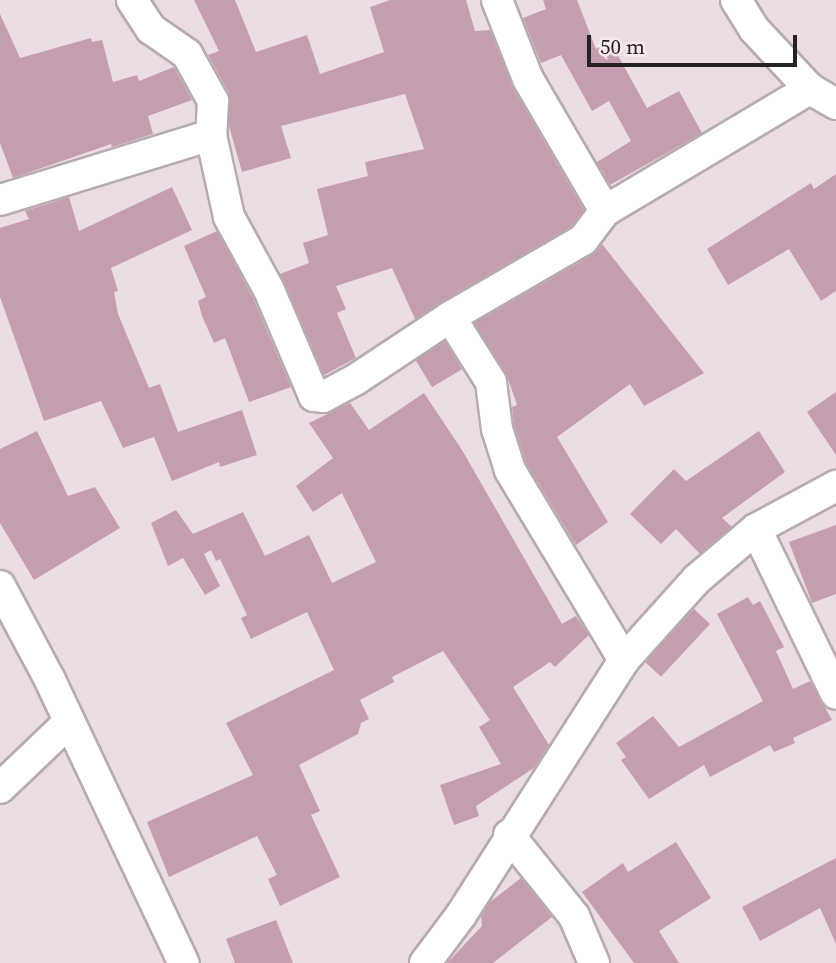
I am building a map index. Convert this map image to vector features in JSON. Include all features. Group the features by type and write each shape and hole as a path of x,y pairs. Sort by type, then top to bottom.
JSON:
{"street":[{"path":"132,0 151,29 187,54 213,101 211,135 229,217 269,290 314,396 323,397 355,380 450,317 583,240 605,211 703,157 810,89"},
{"path":"497,0 527,79 605,211"},
{"path":"736,0 754,29 810,89 836,104"},
{"path":"0,200 211,135"},
{"path":"450,317 491,382 497,429 510,470 624,660"},
{"path":"425,963 461,915 509,835 624,660 697,579 756,529 836,486"},
{"path":"756,529 836,694"},
{"path":"0,586 69,722 184,963"},
{"path":"0,788 69,722"},
{"path":"509,835 574,916 594,963"}],"building":[{"path":"194,0 235,0 256,52 307,35 320,74 384,52 370,7 390,0 466,0 475,31 490,30 513,88 584,210 571,227 415,319 392,268 336,286 346,309 337,313 356,358 324,375 280,274 309,263 303,243 328,235 317,189 368,176 365,162 424,149 405,94 281,126 291,158 242,172 229,126 229,93 208,55 219,51"},
{"path":"543,0 577,0 596,49 610,41 647,108 679,91 702,133 610,185 597,162 631,141 609,101 592,111 561,55 541,63 523,18 546,9"},
{"path":"0,14 20,58 91,38 92,42 102,40 113,82 137,75 139,81 174,67 192,100 148,116 153,134 112,147 111,144 13,178 0,143"},
{"path":"836,174 836,291 821,301 789,249 728,285 707,249 811,183 814,189"},
{"path":"172,187 192,230 111,268 118,291 114,292 118,314 149,388 160,384 178,432 242,410 257,455 220,467 219,462 172,481 154,437 123,448 101,401 44,421 0,297 0,228 29,219 25,211 69,197 79,231"},
{"path":"217,231 253,298 291,387 249,402 225,338 214,343 202,316 198,301 206,297 184,246"},
{"path":"602,244 704,373 644,406 630,384 557,437 608,522 576,545 526,463 514,425 512,407 517,405 506,373 474,323 592,255"},
{"path":"445,341 462,369 432,387 415,359"},
{"path":"836,392 836,455 807,412"},
{"path":"424,393 462,450 562,624 576,616 589,635 555,667 550,662 513,687 549,745 534,768 476,806 479,816 454,825 440,785 501,764 479,727 490,720 443,651 392,677 394,682 360,700 369,719 361,723 358,734 299,765 320,811 311,815 340,877 280,906 268,879 277,875 257,836 169,877 147,822 253,775 226,723 334,670 307,612 251,639 241,618 247,615 220,559 216,561 211,550 204,554 220,586 205,595 183,558 168,566 151,523 176,510 193,534 243,512 265,556 309,535 332,583 376,562 342,493 313,512 296,486 333,458 309,423 350,403 369,430"},
{"path":"37,431 68,496 95,487 120,528 34,580 0,523 0,449"},
{"path":"759,431 785,472 722,518 732,527 700,554 676,529 661,544 630,514 674,469 686,481"},
{"path":"836,525 836,594 812,603 789,542"},
{"path":"748,597 753,605 760,601 784,647 776,651 793,689 810,681 832,720 793,738 795,743 774,752 770,745 710,777 704,765 649,799 621,760 626,757 616,743 653,716 679,747 763,701 717,614"},
{"path":"694,609 710,624 661,677 645,662"},
{"path":"676,842 711,898 659,931 679,963 634,963 582,892 623,863 628,872"},
{"path":"836,858 836,944 820,908 760,941 742,907"},
{"path":"521,878 552,917 493,963 447,963 482,926 481,916 490,902"},
{"path":"276,920 293,963 235,963 226,939"}]}
